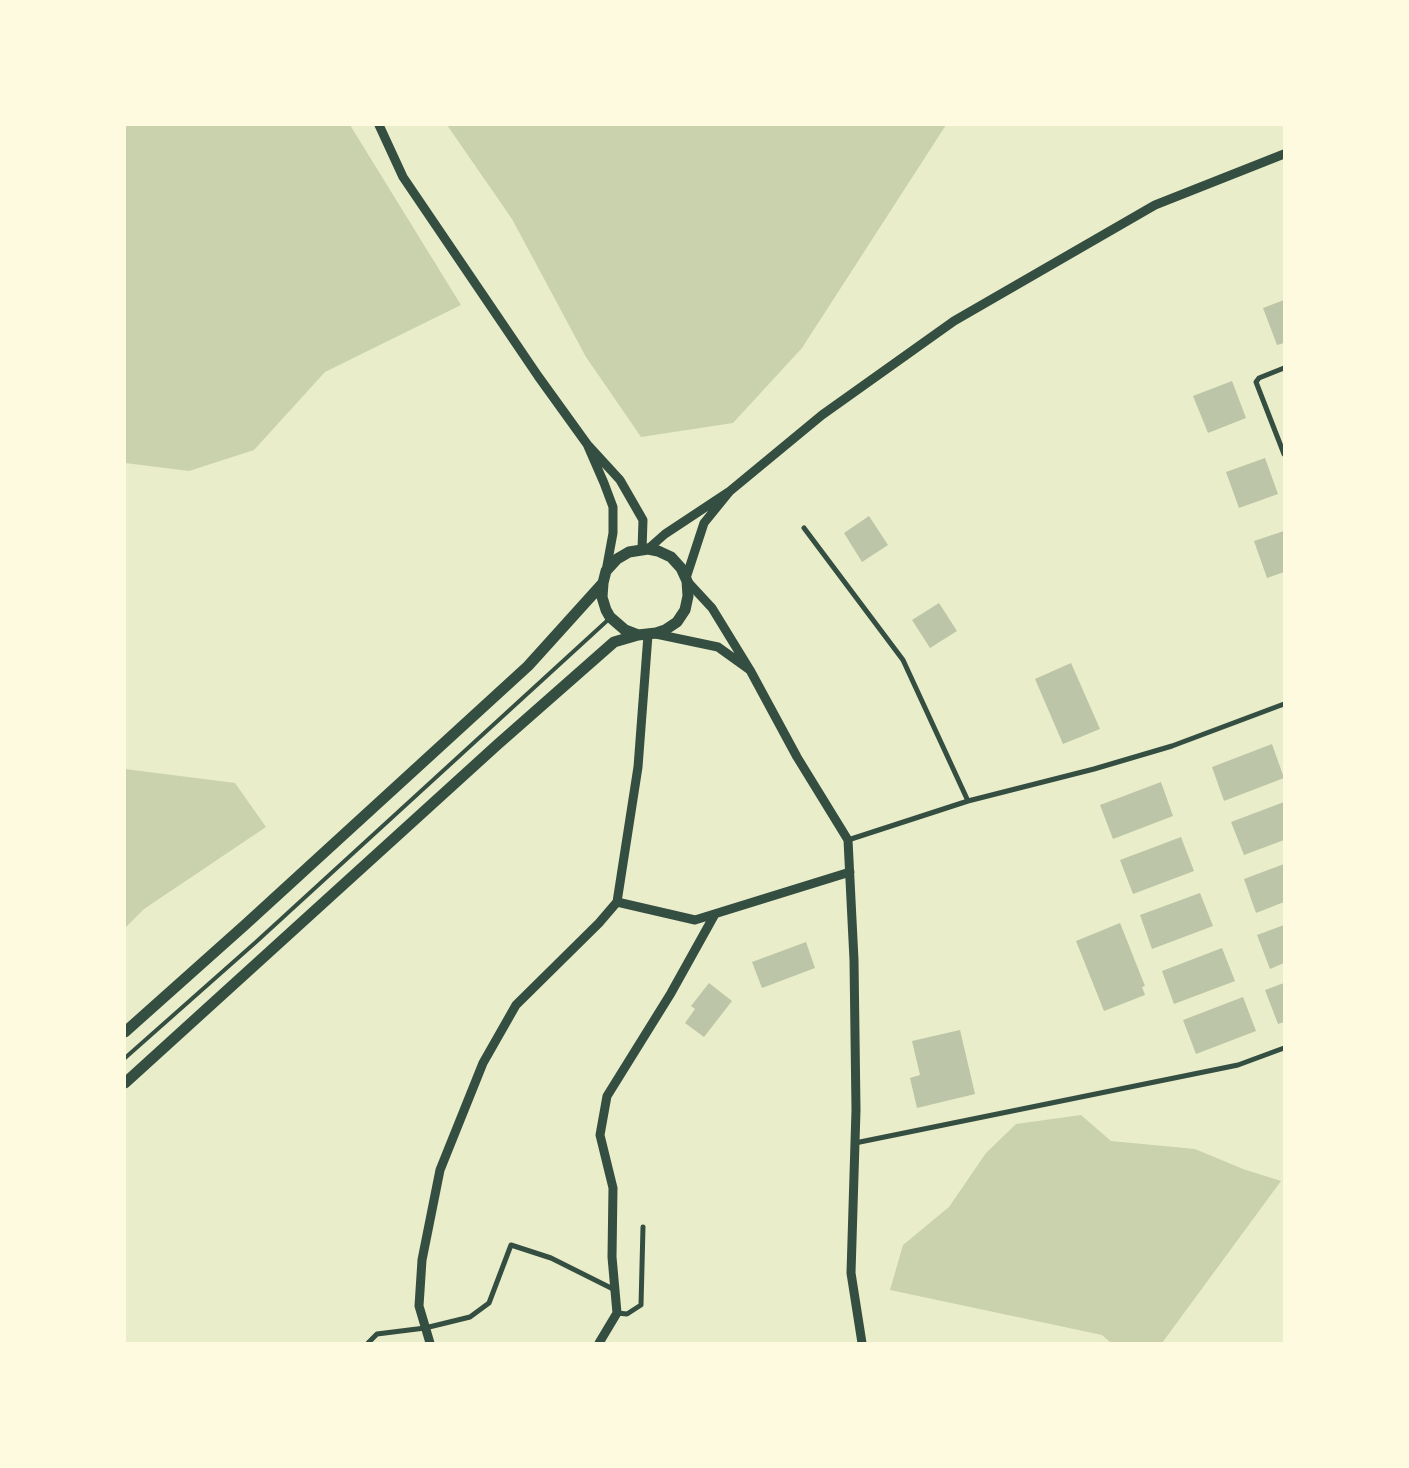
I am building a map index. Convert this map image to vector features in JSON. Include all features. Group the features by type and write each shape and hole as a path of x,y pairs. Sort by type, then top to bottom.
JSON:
{"main road":[{"path":"125,1084 497,745 614,642 666,630 677,622 685,610 688,596 686,579 681,568 671,557 658,551 645,550 630,552 617,559 606,571 602,597 610,617 625,630 647,634"},
{"path":"125,1032 528,666 603,583"}],"street":[{"path":"379,125 402,177 538,376 587,444 620,480 643,520 645,550"},
{"path":"645,550 665,534 730,491 822,414 954,321 1155,205 1284,154"},
{"path":"1284,368 1259,378 1256,382 1284,454"},
{"path":"587,444 613,507 613,533 606,571"},
{"path":"730,491 704,524 686,579 712,608 750,670 797,757 848,840 854,960 855,1143 851,1273 862,1343"},
{"path":"804,528 903,660 968,801"},
{"path":"430,1343 419,1306 422,1260 440,1170 484,1063 516,1005 618,902 638,767 647,634 718,647 750,670"},
{"path":"848,840 968,801 1094,769 1172,746 1284,704"},
{"path":"618,902 695,920 850,872"},
{"path":"599,1343 617,1312 612,1257 613,1188 600,1135 607,1096 671,993 715,914"},
{"path":"855,1143 1238,1065 1284,1048"},
{"path":"617,1312 627,1314 641,1304 643,1227"},
{"path":"368,1343 377,1334 426,1328 470,1317 489,1303 511,1245 552,1258 615,1290"}],"lane":[{"path":"125,1058 263,935 610,617"}],"green space":[{"path":"125,125 350,125 461,305 325,372 254,450 189,471 125,463"},
{"path":"447,125 946,125 802,348 733,423 641,437 586,357 512,219"},
{"path":"125,769 235,783 266,827 144,909 125,928"},
{"path":"1081,1115 1111,1141 1195,1149 1243,1169 1281,1181 1162,1343 1111,1343 1102,1335 890,1290 903,1245 949,1207 986,1153 1016,1124"}],"building":[{"path":"1284,300 1284,343 1277,345 1263,308"},
{"path":"1232,381 1246,418 1208,433 1193,396"},
{"path":"1265,458 1278,494 1239,508 1226,472"},
{"path":"869,516 888,545 862,562 844,533"},
{"path":"1284,531 1284,572 1267,578 1254,541"},
{"path":"939,603 957,631 930,648 912,620"},
{"path":"1071,663 1100,729 1063,744 1035,679"},
{"path":"1272,744 1284,778 1224,801 1212,767"},
{"path":"1161,782 1173,816 1113,839 1100,805"},
{"path":"1284,802 1284,840 1244,855 1231,822"},
{"path":"1181,837 1194,871 1133,894 1120,860"},
{"path":"1284,864 1284,902 1256,913 1244,879"},
{"path":"1200,893 1213,926 1152,949 1140,915"},
{"path":"1120,923 1145,986 1142,987 1145,995 1104,1011 1076,941"},
{"path":"1284,925 1284,963 1270,969 1257,935"},
{"path":"806,942 815,968 762,988 752,962"},
{"path":"1222,948 1235,981 1174,1004 1162,971"},
{"path":"709,983 732,1001 704,1037 685,1023 695,1009 691,1006"},
{"path":"1284,983 1284,1022 1278,1024 1265,990"},
{"path":"1243,997 1256,1031 1196,1054 1183,1020"},
{"path":"960,1030 975,1094 917,1108 910,1078 920,1075 912,1041"}]}
